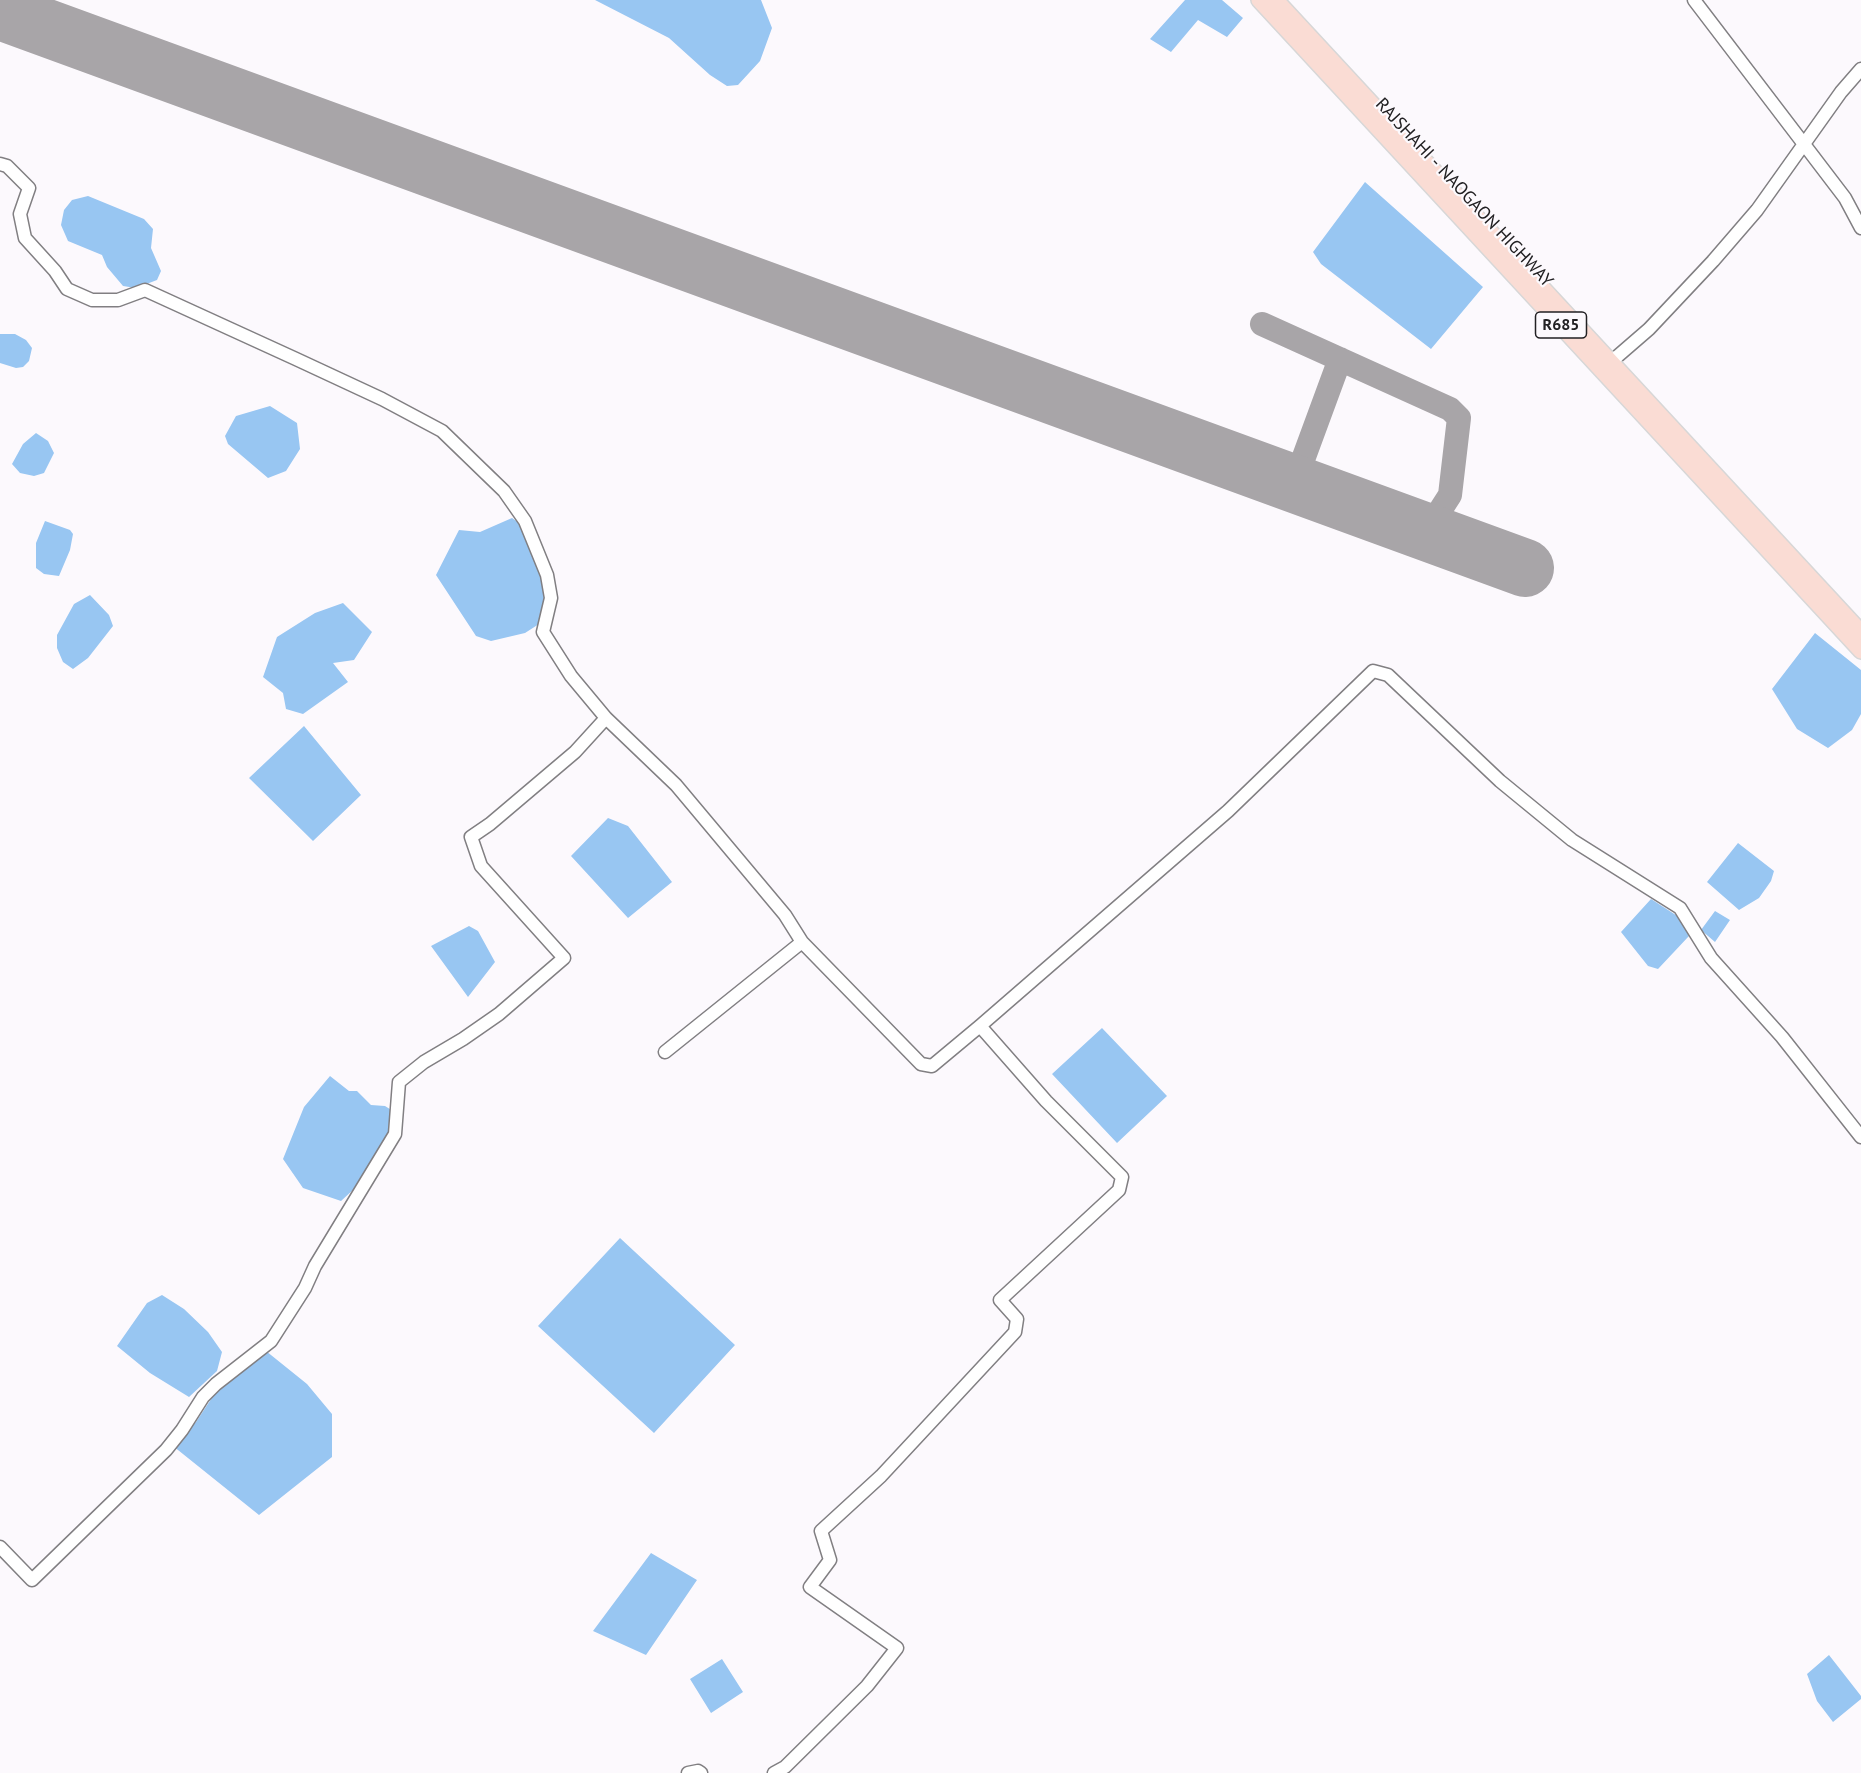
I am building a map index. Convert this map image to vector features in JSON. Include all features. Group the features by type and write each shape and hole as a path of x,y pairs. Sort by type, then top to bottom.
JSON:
{"main road":[{"name":"RAJSHAHI - NAOGAON HIGHWAY","path":"1259,0 1861,632"},
{"name":"RAJSHAHI - NAOGAON HIGHWAY","path":"1276,0 1612,361 1627,387 1861,651"}],"street":[{"path":"1694,0 1757,79 1803,146 1845,198 1861,228"},
{"path":"1612,361 1649,329 1757,210 1841,92 1861,69"},
{"path":"0,164 7,166 29,188 20,214 26,238 55,271 67,289 92,300 118,300 145,290 382,399 442,432 504,491 525,520 547,576 551,598 543,632 571,676 606,718 676,785 771,897 802,942 921,1064 932,1066 1228,811 1373,671 1388,675 1500,782 1572,840 1680,908 1712,958 1782,1037 1861,1137"},
{"path":"0,1547 32,1580 166,1450 209,1390 271,1341 305,1288 315,1266 395,1134 399,1108 399,1082 424,1062 499,1014 564,958 481,866 471,837 490,824 566,760 606,718"},
{"path":"665,1052 802,942"},
{"path":"774,1773 785,1767 867,1686 897,1648 810,1587 830,1560 821,1531 881,1476 1015,1332 1017,1319 1000,1300 1119,1190 1122,1177 1046,1101 980,1026"},
{"path":"688,1773 698,1771 701,1773"}],"water":[{"path":"595,0 761,0 772,28 760,61 738,85 727,86 710,75 669,38"},
{"path":"1185,0 1222,0 1243,18 1227,37 1198,20 1171,52 1150,39"},
{"path":"1365,182 1483,287 1431,349 1321,264 1313,252"},
{"path":"88,196 144,219 153,229 151,248 161,271 157,280 136,288 123,286 107,267 102,255 68,241 61,225 64,210 72,200"},
{"path":"0,334 15,334 26,340 32,348 29,361 23,367 16,368 0,363"},
{"path":"270,406 297,423 300,449 286,471 268,478 228,444 225,436 236,416"},
{"path":"36,433 48,441 54,453 44,473 34,476 20,473 12,464 23,444"},
{"path":"512,518 525,527 547,598 539,624 525,633 491,641 476,636 436,575 459,530 480,532"},
{"path":"45,521 70,530 73,534 70,550 59,576 44,574 36,568 36,543"},
{"path":"90,595 109,615 113,626 88,658 73,669 63,662 57,648 57,635 74,604"},
{"path":"343,603 372,632 354,660 333,663 348,682 303,714 286,709 283,693 263,677 277,637 315,613"},
{"path":"1815,633 1861,670 1861,714 1852,730 1828,748 1797,729 1772,689"},
{"path":"304,726 361,795 313,841 249,778"},
{"path":"608,818 628,826 672,882 628,918 571,856"},
{"path":"1738,843 1774,871 1771,881 1759,898 1739,910 1707,882"},
{"path":"1651,899 1682,919 1689,936 1658,969 1648,966 1621,932"},
{"path":"1715,911 1730,920 1715,942 1701,930"},
{"path":"469,926 478,931 495,962 468,997 431,946"},
{"path":"1102,1028 1167,1096 1117,1143 1052,1074"},
{"path":"330,1076 349,1091 357,1091 371,1105 385,1106 393,1111 392,1127 354,1189 341,1201 303,1188 283,1159 304,1107"},
{"path":"620,1238 735,1345 654,1433 538,1326"},
{"path":"162,1295 184,1309 208,1332 222,1352 217,1371 189,1397 150,1373 117,1346 147,1303"},
{"path":"266,1351 307,1384 332,1414 332,1457 259,1515 173,1446 196,1422 219,1387"},
{"path":"651,1553 697,1580 646,1655 593,1631"},
{"path":"1829,1655 1861,1696 1861,1699 1833,1722 1817,1701 1807,1674"},
{"path":"722,1659 743,1692 711,1713 690,1679"}],"taxiway":[{"path":"1262,324 1450,409 1459,418 1450,495 1434,520 1419,530"},
{"path":"1294,484 1340,359"}],"runway":[{"path":"0,11 1525,568"}]}
